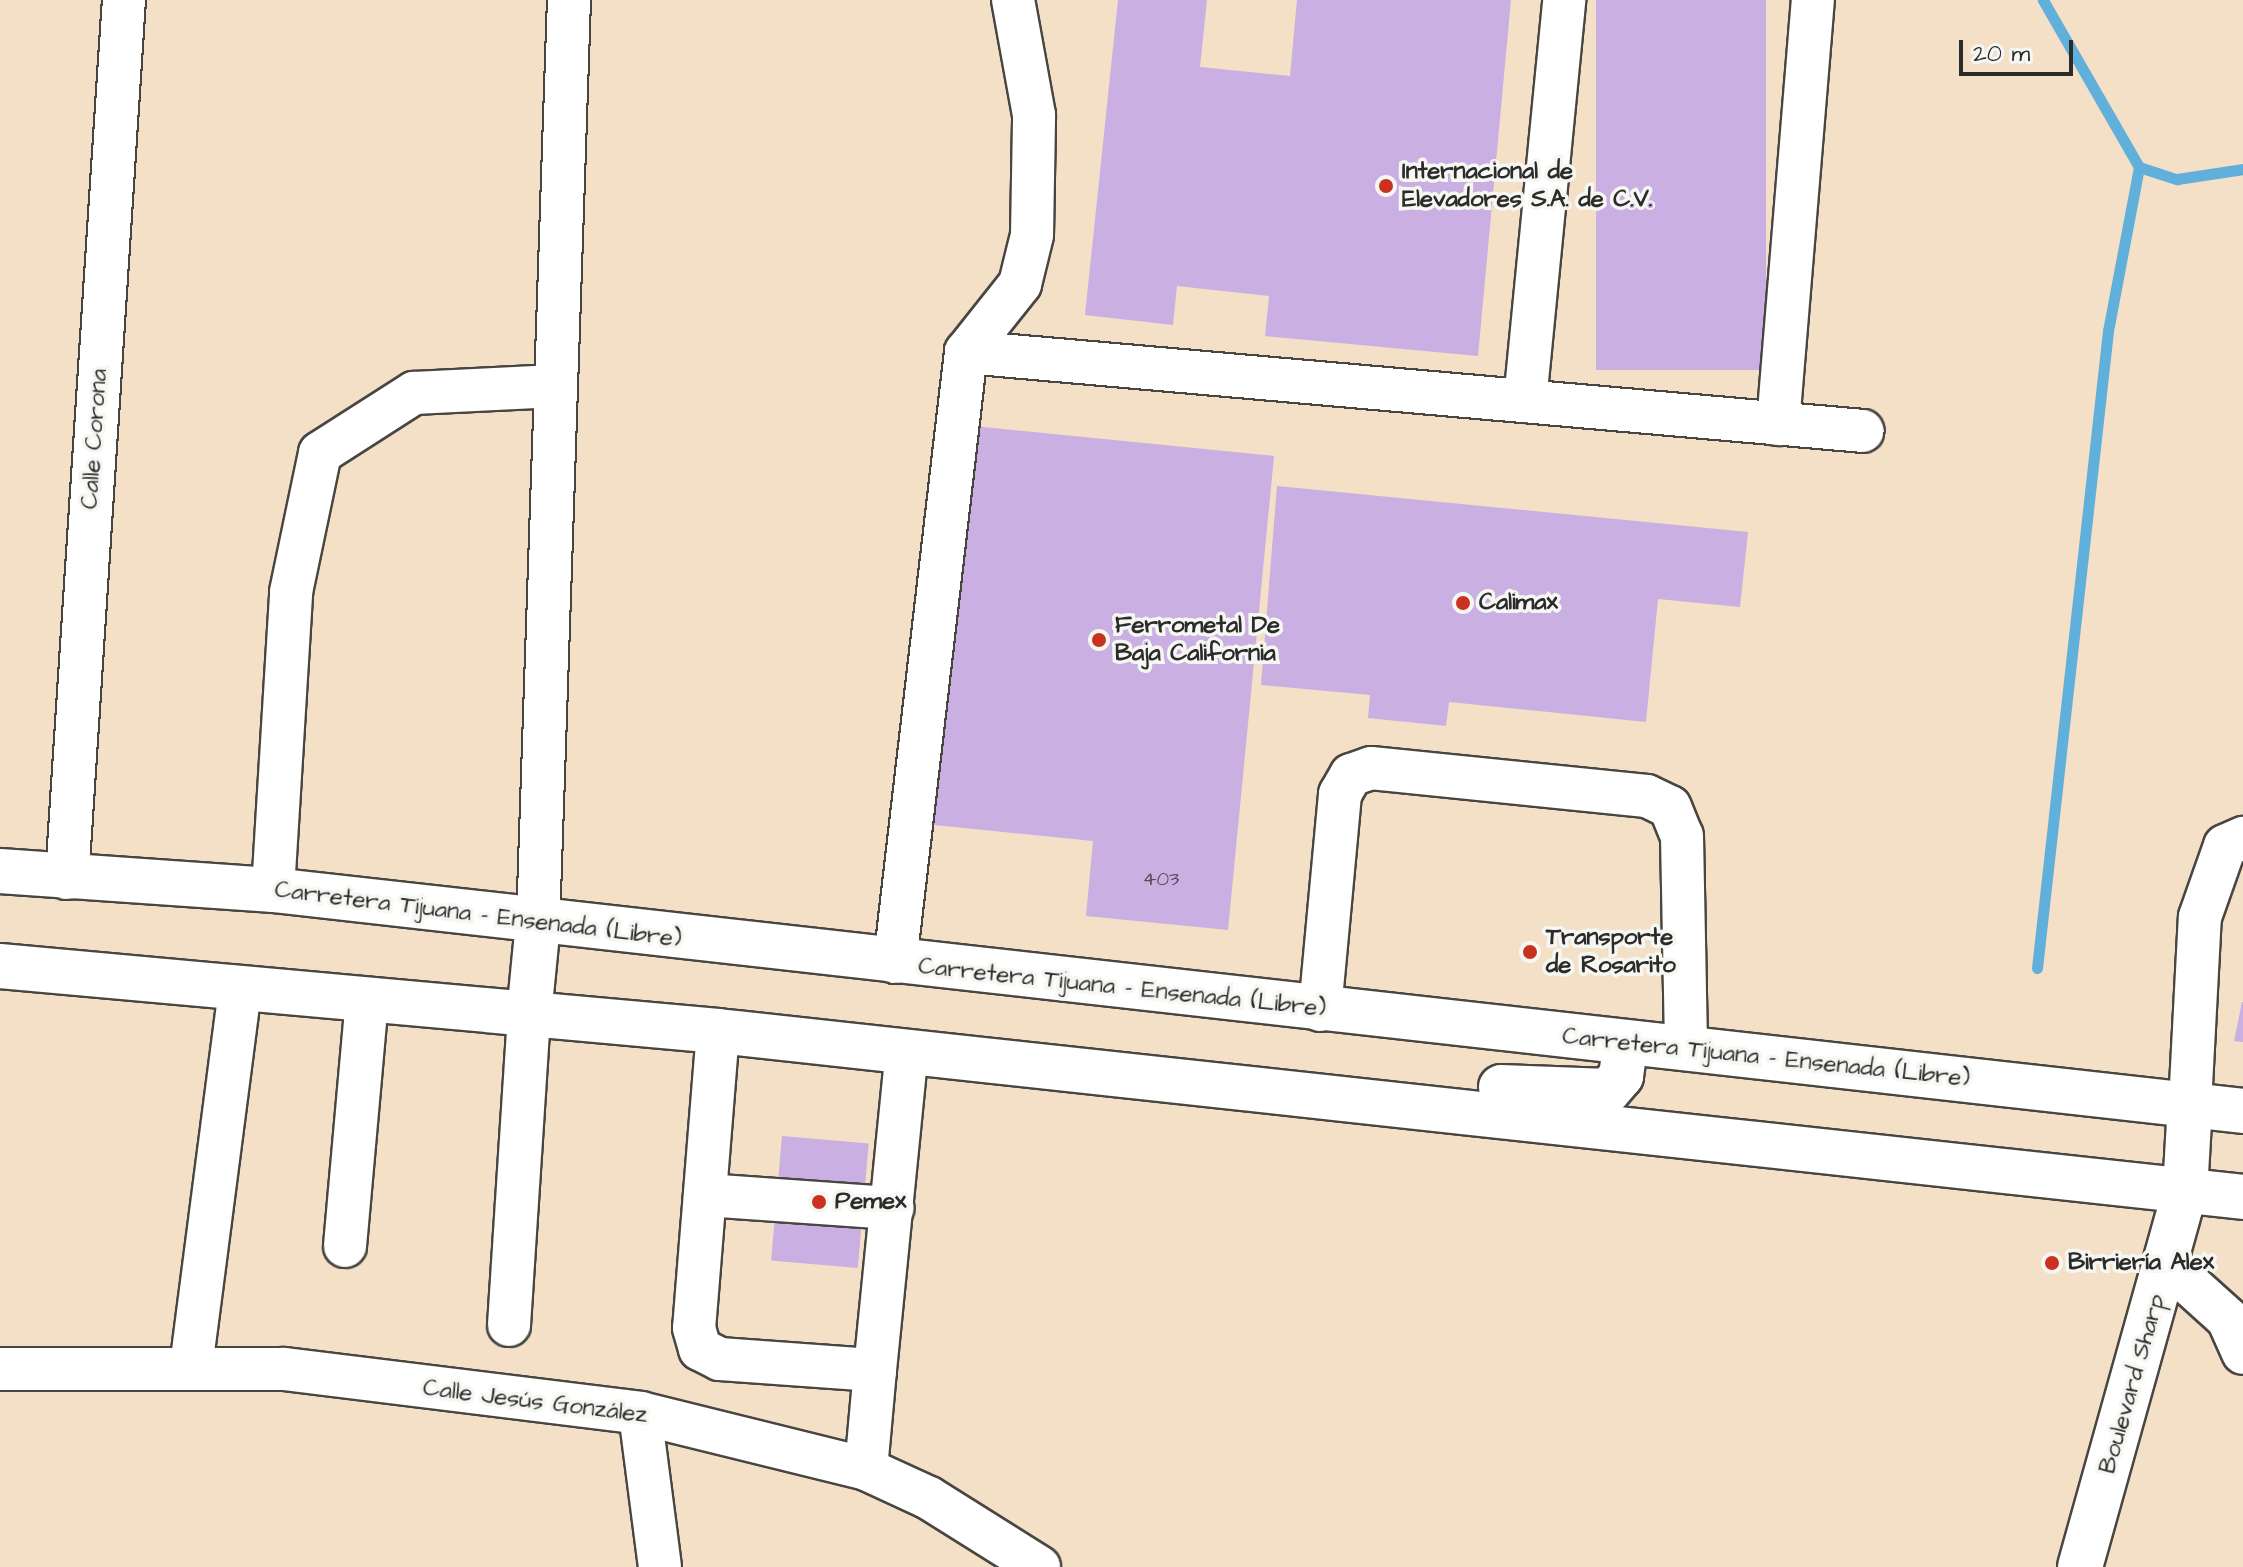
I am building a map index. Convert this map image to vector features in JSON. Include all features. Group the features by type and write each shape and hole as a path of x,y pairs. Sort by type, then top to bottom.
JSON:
{"main road":[{"name":"Carretera Tijuana - Ensenada (Libre)","path":"0,871 273,890 538,924 2243,1111"},
{"path":"529,1015 538,924"},
{"path":"0,966 718,1031 2243,1197"},
{"path":"1268,1089 1373,1077 1599,1092 1621,1076 1626,1042"},
{"name":"Boulevard Sharp","path":"2080,1567 2185,1191 2190,1105"}],"street":[{"name":"Calle Corona","path":"67,878 124,0"},
{"path":"538,924 569,0"},
{"path":"895,962 966,352 1020,284 1032,235 1034,115 1013,0"},
{"path":"1525,401 1564,0"},
{"path":"1778,424 1813,0"},
{"path":"966,352 1863,431"},
{"path":"273,890 291,592 320,453 414,393 556,386"},
{"path":"1320,1010 1340,794 1351,775 1371,768 1647,796 1670,807 1682,836 1686,1049"},
{"path":"2190,1105 2200,917 2225,846 2243,838"},
{"path":"191,1367 240,988"},
{"path":"345,1246 367,1000"},
{"path":"509,1325 529,1015"},
{"path":"718,1031 694,1328 700,1349 720,1359 875,1370"},
{"path":"866,1469 907,1052"},
{"path":"705,1195 893,1208"},
{"path":"2167,1264 2228,1319 2243,1353"},
{"name":"Calle Jesús González","path":"0,1369 284,1369 640,1413 866,1469 929,1498 1039,1567"},
{"path":"640,1413 660,1567"}],"building":[{"name":"Internacional de Elevadores S.A. de C.V.","path":"1118,0 1207,0 1200,67 1290,76 1297,0 1511,0 1478,356 1265,336 1269,296 1177,286 1173,325 1085,315"},
{"name":"Internacional de Elevadores S.A. de C.V.","path":"1596,0 1766,0 1766,370 1596,370"},
{"name":"Ferrometal De Baja California","path":"963,425 1274,456 1228,930 1086,916 1093,841 925,824"},
{"name":"Calimax","path":"1277,486 1748,532 1740,607 1658,599 1646,722 1449,702 1446,726 1368,718 1370,695 1261,685"},
{"path":"2243,1002 2243,1042 2234,1041"},
{"name":"Pemex","path":"782,1136 869,1144 858,1268 771,1261"}],"waterway":[{"path":"2037,968 2108,331 2139,167 2043,0"},
{"path":"2139,167 2177,179 2243,169"}],"place":[{"name":"Internacional de Elevadores S.A. de C.V.","path":"1386,186"},
{"name":"Calimax","path":"1463,603"},
{"name":"Ferrometal De Baja California","path":"1099,640"},
{"name":"Transporte de Rosarito","path":"1530,952"},
{"name":"Pemex","path":"819,1202"},
{"name":"Birriería Alex","path":"2052,1263"}]}
